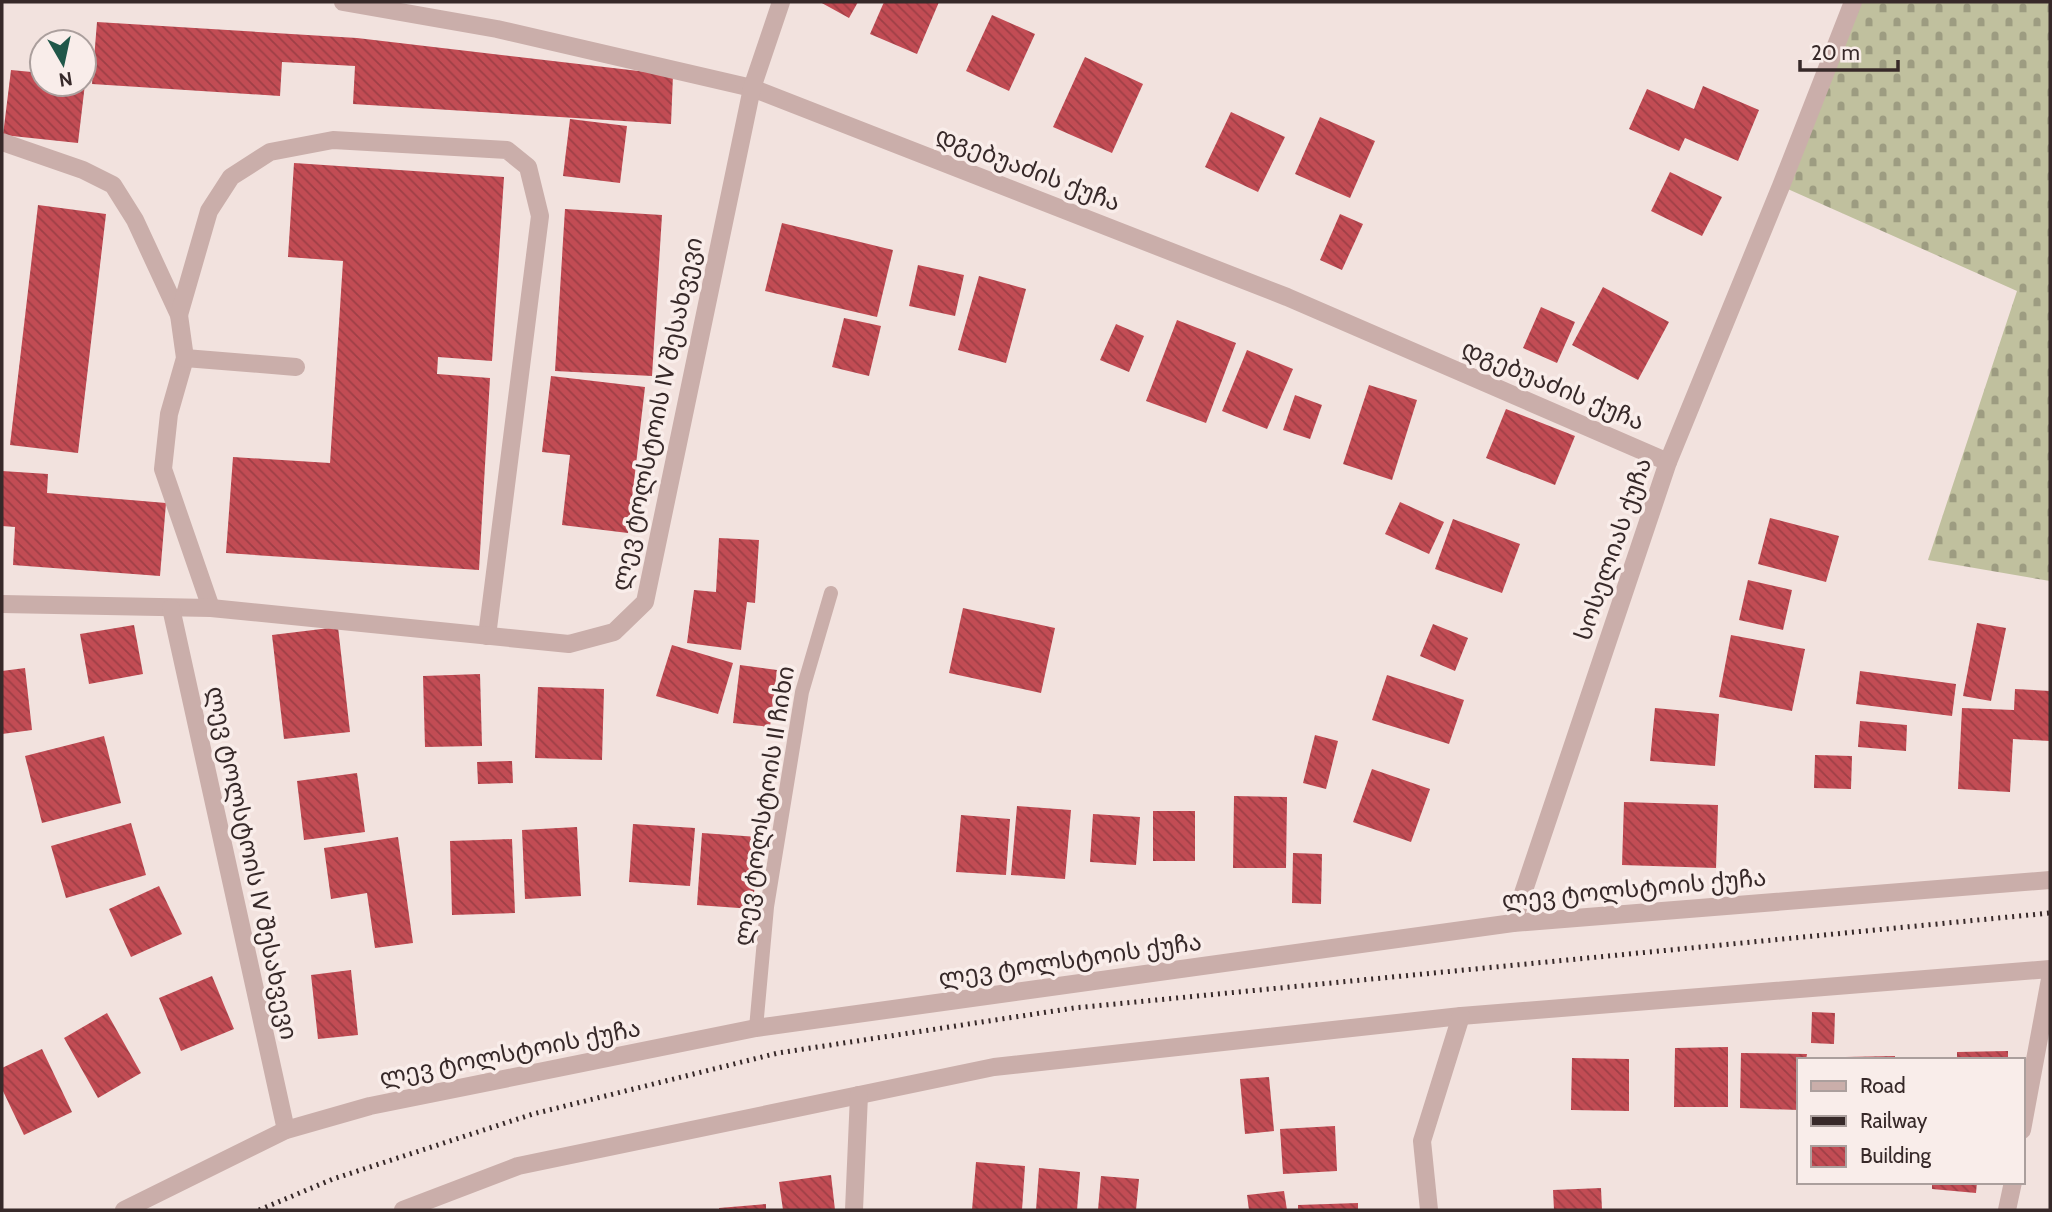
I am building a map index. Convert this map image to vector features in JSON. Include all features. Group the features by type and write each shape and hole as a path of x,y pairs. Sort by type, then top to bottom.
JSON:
{"street":[{"name":"დგებუაძის ქუჩა","path":"343,2 497,29 752,88 1287,297 1668,462"},
{"name":"ლევ ტოლსტოის IV შესახვევი","path":"2,604 211,608 569,644 614,632 645,602 752,88 781,2"},
{"name":"სოსელიას ქუჩა","path":"1513,923 1668,462 1853,2"},
{"path":"179,314 209,211 232,177 270,152 333,141 508,150 528,167 540,216 487,636"},
{"path":"2,142 83,170 113,185 135,220 179,314 186,358 169,414 163,469 211,608"},
{"path":"186,358 296,368"},
{"name":"ლევ ტოლსტოის IV შესახვევი","path":"171,608 286,1130"},
{"name":"ლევ ტოლსტოის ქუჩა","path":"124,1210 286,1130 370,1106 756,1028 1513,923 2050,880"},
{"path":"403,1210 519,1166 994,1067 1461,1016 2050,969"},
{"path":"2024,1119 2050,979"},
{"path":"1429,1210 1422,1141 1461,1016"},
{"path":"854,1210 859,1095"},
{"path":"2007,1210 2013,1184"}],"lane":[{"name":"ლევ ტოლსტოის II ჩიხი","path":"756,1028 767,907 802,692 831,593"}],"green space":[{"path":"1853,2 2050,2 2050,581 1928,560 2017,291 1781,186"}],"building":[{"path":"820,2 858,2 849,18"},
{"path":"884,2 939,2 917,54 870,34"},
{"path":"992,15 1035,34 1009,91 966,71"},
{"path":"97,22 357,38 673,75 671,124 353,104 355,66 282,62 280,96 98,84"},
{"path":"1085,57 1143,84 1112,153 1053,127"},
{"path":"11,70 28,72 28,98 83,98 78,143 3,135"},
{"path":"1703,86 1759,110 1738,161 1685,138 1679,151 1629,129 1647,89 1694,109"},
{"path":"1231,112 1285,137 1258,192 1205,167"},
{"path":"1320,117 1375,141 1350,198 1295,174"},
{"path":"570,119 627,126 620,183 563,176"},
{"path":"294,163 504,177 492,361 438,357 437,374 490,378 479,570 226,553 233,457 330,463 343,261 288,257"},
{"path":"1670,172 1722,197 1702,236 1651,211"},
{"path":"38,205 106,214 78,453 10,445"},
{"path":"565,209 662,215 652,376 555,371"},
{"path":"1340,214 1363,224 1342,270 1320,260"},
{"path":"782,223 893,250 877,317 765,291"},
{"path":"918,265 964,275 955,316 909,306"},
{"path":"979,276 1026,289 1006,363 958,350"},
{"path":"1603,287 1669,322 1638,380 1572,345"},
{"path":"1541,307 1575,322 1557,363 1523,348"},
{"path":"844,318 881,326 869,376 832,367"},
{"path":"1177,320 1236,343 1206,423 1146,401"},
{"path":"1116,324 1144,336 1129,372 1100,360"},
{"path":"1247,350 1293,369 1267,429 1222,411"},
{"path":"551,376 645,387 628,533 562,525 570,455 542,452"},
{"path":"1369,385 1417,400 1392,480 1343,464"},
{"path":"1295,395 1322,405 1310,439 1283,430"},
{"path":"1506,409 1575,436 1555,485 1486,458"},
{"path":"2,471 48,474 47,493 166,503 160,576 13,565 15,527 2,526"},
{"path":"1400,502 1444,522 1429,554 1385,534"},
{"path":"1770,518 1839,536 1826,582 1758,564"},
{"path":"1453,519 1520,544 1502,593 1435,569"},
{"path":"719,538 759,540 755,603 747,602 741,650 687,643 694,590 716,592"},
{"path":"1748,580 1792,590 1783,630 1739,620"},
{"path":"963,608 1055,628 1041,693 949,673"},
{"path":"1977,623 2006,628 1991,701 1963,696"},
{"path":"1433,624 1468,638 1455,671 1420,656"},
{"path":"134,625 143,674 89,684 80,634"},
{"path":"338,627 350,732 284,739 272,635"},
{"path":"1731,635 1805,649 1792,711 1719,697"},
{"path":"672,645 733,663 718,714 656,696"},
{"path":"740,665 777,670 770,727 733,723"},
{"path":"25,668 32,730 2,734 2,671"},
{"path":"1860,671 1956,684 1952,716 1856,704"},
{"path":"480,674 482,746 425,747 423,676"},
{"path":"1387,675 1464,700 1449,744 1372,720"},
{"path":"538,687 604,689 602,760 535,758"},
{"path":"2015,689 2050,691 2050,741 2013,739 2010,792 1958,789 1962,708 2014,710"},
{"path":"1655,708 1719,714 1715,766 1650,761"},
{"path":"1860,721 1907,725 1906,751 1858,747"},
{"path":"1315,735 1338,741 1326,789 1303,783"},
{"path":"104,736 121,803 42,823 25,756"},
{"path":"1815,755 1852,756 1851,789 1814,788"},
{"path":"512,761 513,783 478,784 477,762"},
{"path":"1372,769 1430,789 1411,842 1353,822"},
{"path":"357,773 365,832 304,840 297,781"},
{"path":"1234,796 1287,797 1286,868 1233,868"},
{"path":"1624,802 1718,805 1716,868 1622,865"},
{"path":"1017,806 1071,810 1065,879 1011,875"},
{"path":"1153,811 1195,811 1195,861 1153,861"},
{"path":"1093,814 1140,817 1136,865 1090,862"},
{"path":"961,815 1010,819 1006,875 956,872"},
{"path":"131,823 146,875 66,898 51,846"},
{"path":"633,824 695,828 690,886 629,882"},
{"path":"577,827 581,896 525,899 522,830"},
{"path":"702,833 758,837 753,909 697,905"},
{"path":"398,837 413,943 375,948 367,893 331,899 324,848"},
{"path":"512,839 515,913 452,915 450,841"},
{"path":"1293,853 1322,854 1321,904 1292,903"},
{"path":"159,886 182,934 131,957 109,909"},
{"path":"351,970 358,1035 318,1039 311,975"},
{"path":"212,976 234,1029 181,1051 159,998"},
{"path":"1812,1012 1835,1013 1834,1044 1811,1043"},
{"path":"107,1013 141,1073 98,1098 64,1038"},
{"path":"1728,1047 1728,1107 1674,1107 1675,1048"},
{"path":"42,1049 72,1112 24,1135 2,1089 2,1068"},
{"path":"2008,1051 2008,1058 1957,1058 1957,1052"},
{"path":"1741,1053 1807,1054 1806,1058 1797,1058 1797,1110 1740,1108"},
{"path":"1895,1056 1895,1058 1845,1058"},
{"path":"1572,1058 1629,1059 1629,1111 1571,1110"},
{"path":"1269,1077 1274,1131 1245,1134 1240,1079"},
{"path":"1335,1126 1337,1171 1283,1174 1280,1129"},
{"path":"976,1162 1025,1166 1022,1210 972,1210"},
{"path":"1039,1168 1080,1172 1077,1210 1036,1210"},
{"path":"831,1175 835,1210 783,1210 779,1182"},
{"path":"1101,1176 1139,1179 1136,1210 1098,1210"},
{"path":"1932,1184 1977,1184 1976,1193 1932,1189"},
{"path":"1601,1188 1602,1210 1554,1210 1553,1190"},
{"path":"1284,1191 1287,1210 1249,1210 1247,1195"},
{"path":"1358,1203 1358,1210 1298,1210 1298,1205"},
{"path":"766,1204 766,1210 719,1210 719,1208"}],"railway":[{"path":"259,1210 333,1179 533,1114 778,1053 1074,1008 2050,913"}]}
